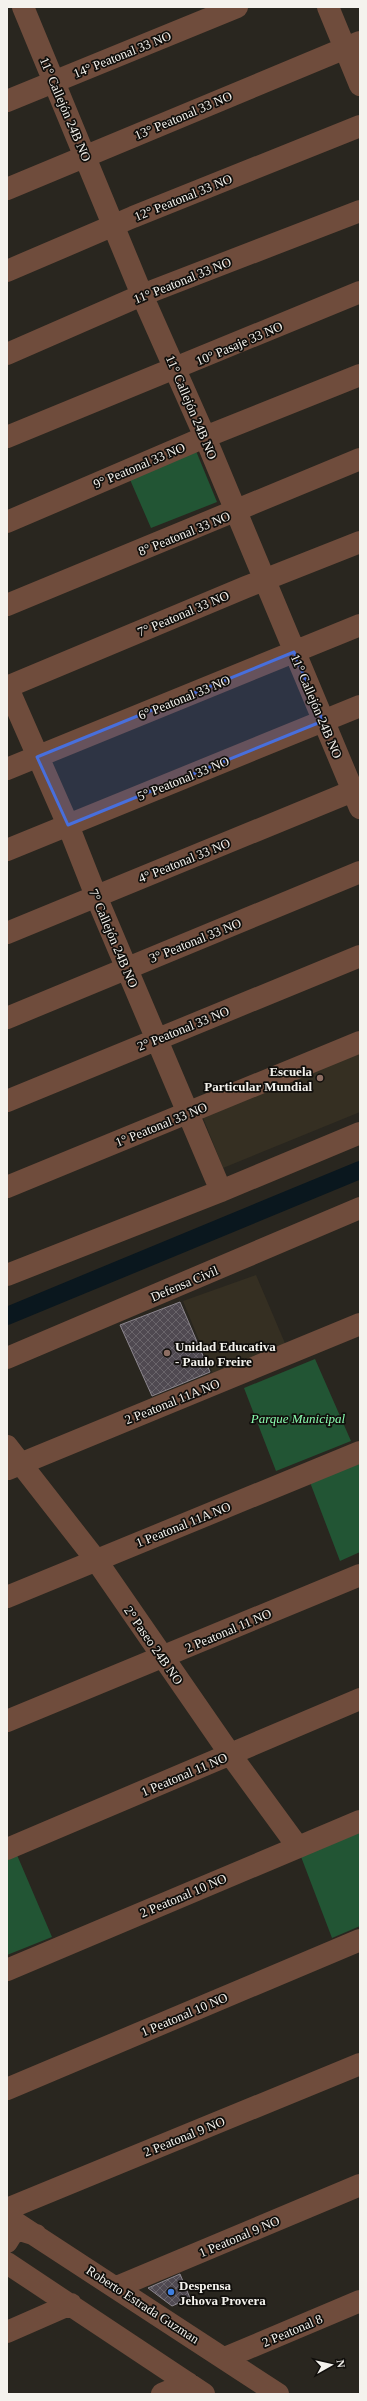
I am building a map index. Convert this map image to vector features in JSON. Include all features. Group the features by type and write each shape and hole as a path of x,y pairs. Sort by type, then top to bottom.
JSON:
{"street":[{"path":"7,10 14,7"},
{"name":"11° Callejón 24B NO","path":"23,7 86,156 142,295 205,437 323,721 358,795"},
{"name":"14° Peatonal 33 NO","path":"7,101 237,7"},
{"path":"328,7 352,45 360,85"},
{"name":"13° Peatonal 33 NO","path":"7,189 352,45"},
{"name":"12° Peatonal 33 NO","path":"7,271 360,126"},
{"name":"11° Peatonal 33 NO","path":"7,354 142,295 360,211"},
{"name":"10° Pasaje 33 NO","path":"7,436 176,369 360,292"},
{"name":"9° Peatonal 33 NO","path":"7,522 205,437 360,375"},
{"name":"8° Peatonal 33 NO","path":"7,605 236,512 360,459"},
{"name":"7° Peatonal 33 NO","path":"7,686 246,587 265,581 360,542"},
{"name":"6° Peatonal 33 NO","path":"7,769 360,625"},
{"name":"7° Callejón 24B NO","path":"7,686 68,825 126,968 221,1191"},
{"name":"5° Peatonal 33 NO","path":"7,850 360,706"},
{"name":"4° Peatonal 33 NO","path":"7,933 96,896 358,795"},
{"name":"3° Peatonal 33 NO","path":"7,1018 360,872"},
{"name":"2° Peatonal 33 NO","path":"7,1100 360,956"},
{"name":"1° Peatonal 33 NO","path":"7,1187 360,1042"},
{"path":"7,1275 221,1191 360,1133"},
{"name":"Defensa Civil","path":"7,1358 360,1208"},
{"name":"2 Peatonal 11A NO","path":"14,1466 360,1324"},
{"name":"2° Paseo 24B NO","path":"7,1446 14,1466 96,1560 230,1754 298,1847"},
{"name":"1 Peatonal 11A NO","path":"7,1597 360,1452"},
{"name":"2 Peatonal 11 NO","path":"7,1721 360,1575"},
{"name":"1 Peatonal 11 NO","path":"7,1849 360,1699"},
{"name":"2 Peatonal 10 NO","path":"7,1970 360,1821"},
{"name":"1 Peatonal 10 NO","path":"7,2089 360,1940"},
{"name":"2 Peatonal 9 NO","path":"7,2209 360,2064"},
{"name":"1 Peatonal 9 NO","path":"117,2287 360,2185"},
{"name":"Roberto Estrada Guzman","path":"7,2217 117,2287 278,2394"},
{"path":"7,2242 12,2234 20,2230 36,2235"},
{"path":"9,2260 71,2304 196,2388"},
{"name":"2 Peatonal 8","path":"225,2358 360,2301"},
{"path":"7,2332 71,2304"},
{"path":"162,2394 196,2388"}],"highlighted area":[{"path":"294,652 323,721 68,825 37,757"}],"shaded area":[{"name":"Escuela Particular Mundial","path":"360,1045 360,1112 223,1168 200,1110"},
{"path":"256,1275 287,1348 215,1379 183,1301"}],"green space":[{"path":"194,446 217,502 151,528 128,475"},
{"name":"Parque Municipal","path":"315,1359 351,1441 276,1471 244,1388"},
{"name":"Parque Municipal","path":"360,1456 360,1552 340,1561 308,1477"},
{"path":"360,1830 360,1926 332,1938 300,1854"},
{"path":"17,1855 52,1937 7,1955 7,1859"}],"building":[{"name":"Unidad Educativa - Paulo Freire","path":"180,1302 210,1372 152,1396 120,1325"},
{"name":"Despensa Jehova Provera","path":"180,2274 190,2298 172,2306 148,2288"}],"waterway":[{"path":"7,1316 360,1170"}],"place":[{"name":"Escuela Particular Mundial","path":"320,1078"},
{"name":"Unidad Educativa - Paulo Freire","path":"167,1353"},
{"name":"Despensa Jehova Provera","path":"171,2292"}]}
